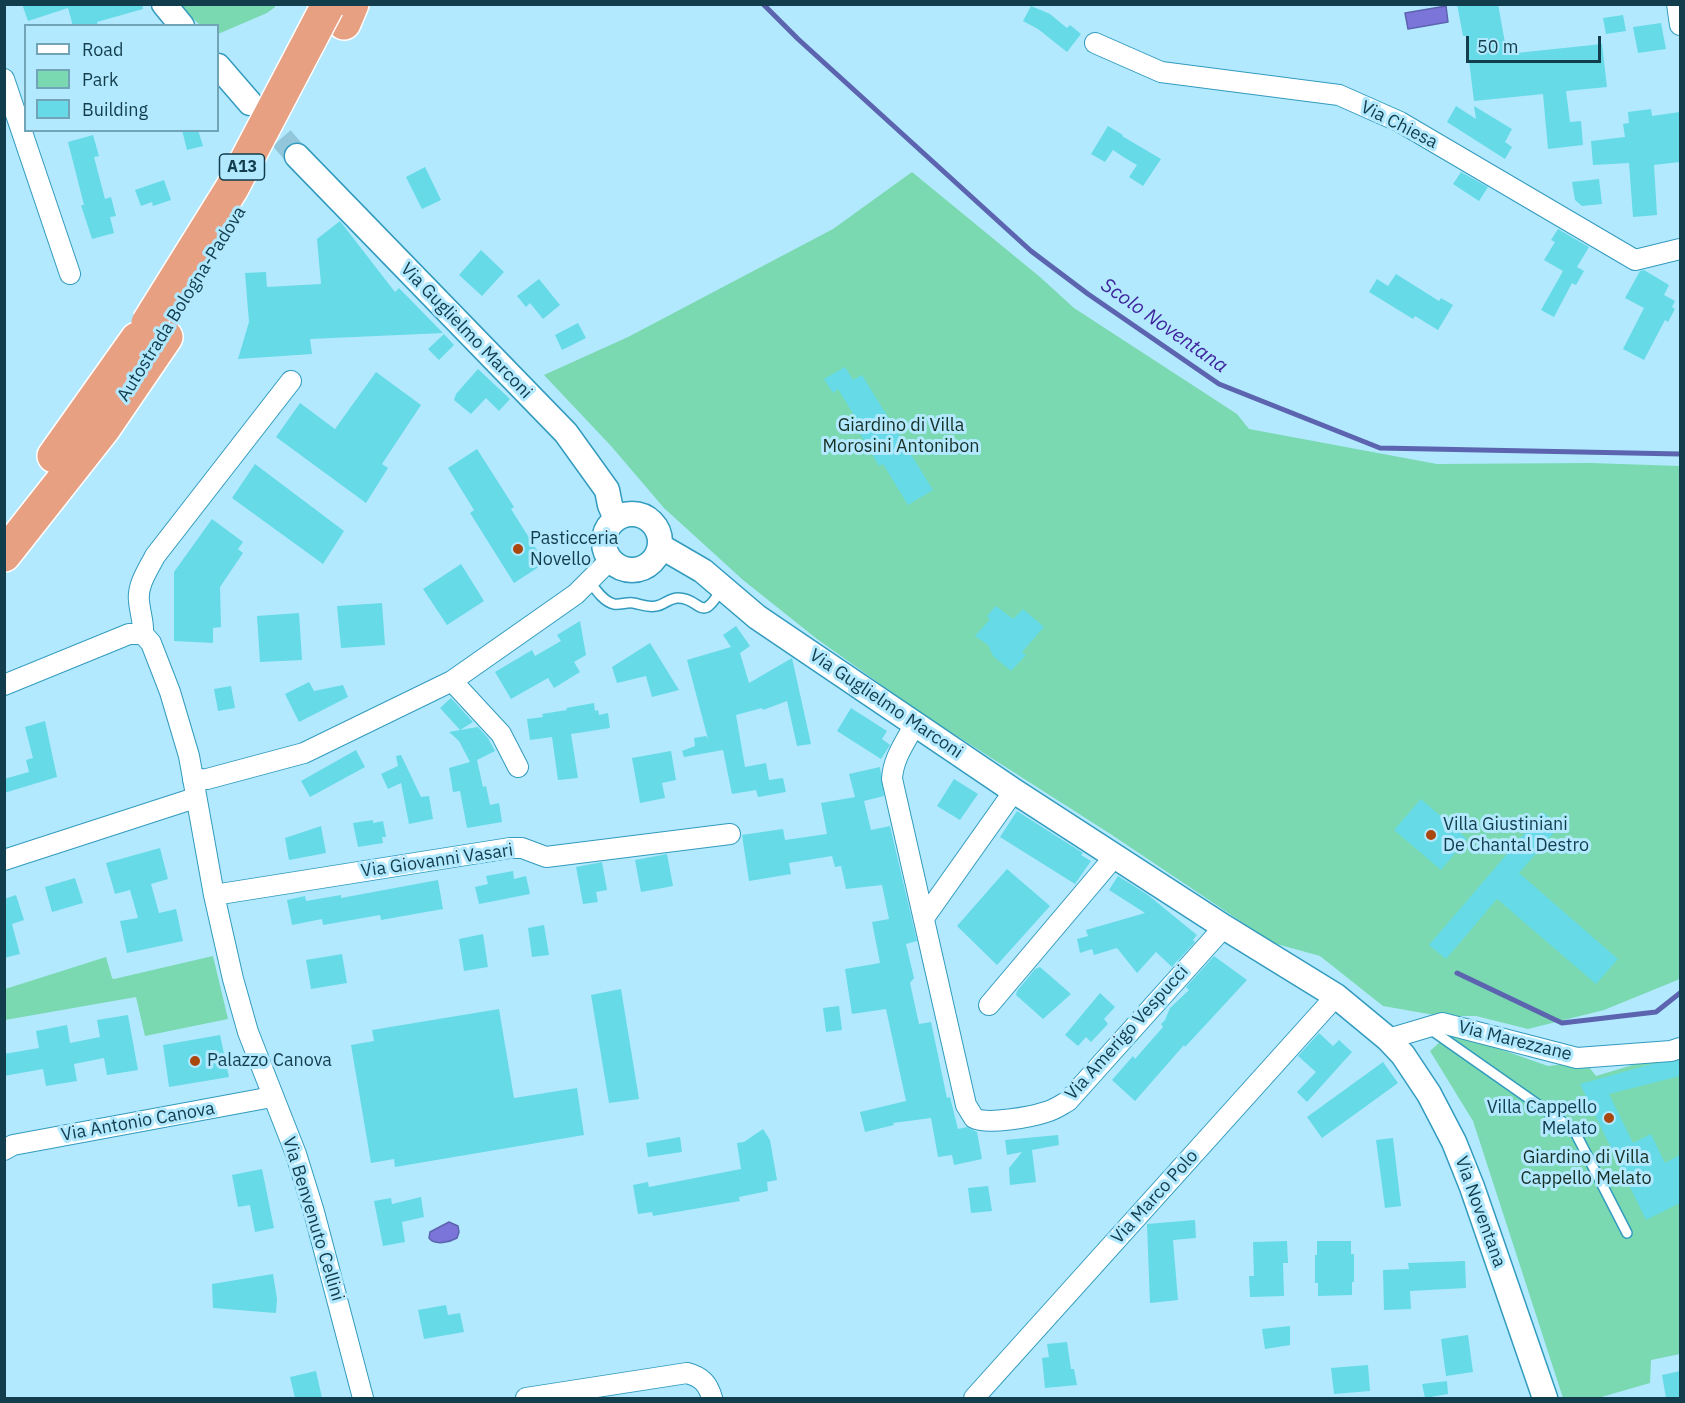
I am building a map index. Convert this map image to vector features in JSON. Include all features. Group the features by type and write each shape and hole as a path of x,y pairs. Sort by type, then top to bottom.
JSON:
{"highway":[{"name":"Autostrada Bologna-Padova","path":"4,555 104,428 232,188 338,10"},
{"name":"Autostrada Bologna-Padova","path":"4,520 157,330"}],"street":[{"path":"164,4 180,24"},
{"path":"1677,4 1680,25"},
{"name":"Via Chiesa","path":"1095,43 1161,72 1339,95 1400,122 1635,260 1680,249"},
{"path":"219,70 250,103"},
{"path":"4,79 24,129"},
{"path":"25,132 70,274"},
{"name":"Via Guglielmo Marconi","path":"297,156 566,433 607,490 616,519"},
{"path":"4,685 129,634 143,634 144,623 139,600 141,582 155,556 291,381"},
{"path":"633,514 642,516 656,528 660,546 652,562 644,568 625,570 609,560 605,552 605,534 609,525 616,519 633,514"},
{"name":"Via Guglielmo Marconi","path":"660,546 703,571 757,617 1014,791 1224,927 1336,996 1388,1039"},
{"path":"4,860 194,789 207,779 304,753 452,681 549,614 590,582 609,560"},
{"name":"Via Benvenuto Cellini","path":"143,634 151,643 170,692 189,756 214,895 233,979 248,1032 296,1154 314,1212 363,1398"},
{"path":"452,681 501,734 518,767"},
{"name":"Via Amerigo Vespucci","path":"915,724 896,758 892,779 966,1105 974,1118 986,1122 1038,1115 1068,1101 1224,927"},
{"path":"924,918 1014,791"},
{"name":"Via Giovanni Vasari","path":"214,895 510,848 522,848 546,857 730,834"},
{"path":"989,1005 1115,856"},
{"name":"Via Marco Polo","path":"974,1398 1336,996"},
{"name":"Via Marezzane","path":"1388,1039 1442,1023 1577,1058 1671,1051 1680,1048"},
{"name":"Via Noventana","path":"1388,1039 1403,1055 1429,1094 1454,1142 1476,1198 1545,1398"},
{"name":"Via Antonio Canova","path":"4,1150 13,1145 272,1097"},
{"path":"526,1398 687,1373 703,1380 710,1389 712,1398"}],"lane":[{"path":"590,582 606,601 615,604 631,602 655,607 675,598 682,598 705,608 714,603 722,588"},
{"path":"1428,1027 1575,1130 1627,1233"}],"green space":[{"path":"178,5 275,5 267,13 219,34 219,24 199,24"},
{"name":"Giardino di Villa Morosini Antonibon","path":"912,172 1040,277 1074,308 1237,414 1249,429 1437,464 1591,463 1680,466 1680,979 1604,1010 1528,1029 1476,1016 1440,1016 1383,1006 1320,956 1273,943 1112,835 921,713 817,639 743,580 664,508 611,446 544,375 628,337 833,229"},
{"path":"213,956 228,1019 145,1036 136,997 5,1020 5,989 106,957 114,979"},
{"name":"Giardino di Villa Cappello Melato","path":"1451,1032 1548,1066 1585,1062 1596,1076 1680,1053 1680,1354 1651,1360 1650,1383 1598,1398 1563,1398 1473,1121 1430,1051"}],"shaded area":[{"path":"1446,6 1448,22 1408,29 1405,13"},
{"path":"449,1222 458,1226 457,1238 439,1243 429,1238 430,1232"}],"building":[{"path":"22,4 142,4 143,9 97,22 98,24 72,24 68,8 28,21"},
{"path":"1457,4 1498,4 1507,54 1602,44 1607,87 1566,91 1570,122 1581,121 1583,145 1548,149 1543,94 1474,101 1466,36 1463,36"},
{"path":"1031,6 1050,14 1067,28 1070,25 1081,34 1067,52 1038,29 1023,21"},
{"path":"1623,15 1626,31 1606,34 1603,18"},
{"path":"1661,23 1666,49 1638,53 1633,27"},
{"path":"1456,106 1476,119 1474,106 1512,129 1505,142 1512,147 1505,159 1447,122"},
{"path":"1651,109 1652,116 1680,112 1680,162 1654,165 1657,215 1633,217 1629,163 1593,165 1591,141 1625,137 1623,124 1629,123 1628,112"},
{"path":"1108,126 1161,159 1143,186 1129,177 1137,165 1113,150 1105,162 1091,154"},
{"path":"182,132 199,132 203,146 187,150"},
{"path":"93,135 99,156 94,157 105,199 111,197 116,216 110,217 114,233 92,239 81,205 84,205 68,142"},
{"path":"425,167 441,200 422,209 406,177"},
{"path":"1461,172 1488,187 1479,201 1453,184"},
{"path":"1599,179 1602,204 1582,206 1575,200 1572,182"},
{"path":"164,180 171,200 153,206 152,202 141,206 135,190"},
{"path":"340,221 395,292 399,288 443,333 310,339 312,354 238,359 249,322 245,273 266,272 267,287 321,284 317,239"},
{"path":"1558,229 1589,247 1577,267 1584,271 1576,285 1572,283 1554,317 1541,310 1563,271 1544,260 1555,242 1551,240"},
{"path":"481,250 504,272 482,296 459,275"},
{"path":"1644,270 1669,285 1664,295 1675,301 1672,307 1675,309 1668,322 1665,320 1644,360 1623,349 1644,308 1625,298 1640,271"},
{"path":"1396,274 1439,301 1441,298 1453,305 1438,330 1415,316 1413,319 1369,292 1377,279 1388,286"},
{"path":"539,279 560,305 543,319 530,303 526,307 517,296"},
{"path":"578,323 586,338 562,350 555,335"},
{"path":"444,334 454,345 439,360 428,349"},
{"path":"845,367 853,380 862,375 933,490 908,505 883,464 879,466 859,432 863,430 838,389 833,393 824,379"},
{"path":"478,369 510,399 499,411 486,398 471,414 454,400 456,394"},
{"path":"376,372 421,405 382,464 388,468 366,503 276,437 300,403 335,429"},
{"path":"477,449 514,507 511,509 545,563 514,583 470,513 474,510 448,468"},
{"path":"255,464 344,531 323,564 232,498"},
{"path":"212,519 243,542 238,549 243,553 220,587 221,627 213,628 213,643 174,641 174,572"},
{"path":"461,564 484,601 447,625 423,589"},
{"path":"382,603 385,645 341,648 337,606"},
{"path":"996,606 1013,619 1023,609 1044,627 1022,652 1026,655 1011,671 993,656 988,645 975,636 990,619 987,616"},
{"path":"299,613 302,660 260,662 257,616"},
{"path":"580,621 586,655 574,662 580,672 554,688 548,678 511,699 495,672 532,650 535,656 561,641 557,635"},
{"path":"736,626 750,646 740,653 749,683 792,658 811,744 797,746 787,701 763,710 762,708 736,715 745,767 766,763 769,780 783,778 786,792 758,797 756,790 732,794 723,750 684,757 682,751 695,746 694,738 706,736 708,739 687,660 731,647 723,635"},
{"path":"650,643 679,690 652,697 646,676 617,683 612,667"},
{"path":"309,682 314,691 343,685 348,697 299,722 285,694"},
{"path":"231,686 235,708 218,711 214,689"},
{"path":"451,698 473,722 460,730 440,708"},
{"path":"594,703 595,711 598,710 599,715 608,713 610,728 571,734 578,778 558,780 552,737 530,740 527,719"},
{"path":"851,708 887,731 882,739 890,745 881,759 837,731"},
{"path":"45,721 57,777 4,793 4,779 29,772 26,760 33,758 25,727"},
{"path":"478,727 488,738 495,751 477,760 490,805 499,803 502,822 467,828 460,791 453,792 449,768 470,762 459,741 449,732"},
{"path":"356,750 365,767 310,797 301,781"},
{"path":"671,751 676,780 662,783 665,798 640,803 632,758"},
{"path":"401,755 421,797 429,796 433,819 409,824 401,783 388,789 381,774 398,766 396,756"},
{"path":"880,767 884,796 864,801 871,830 890,826 917,941 906,944 914,978 910,983 919,1024 931,1022 947,1098 950,1097 958,1129 967,1127 977,1132 982,1159 954,1165 952,1155 938,1157 931,1118 893,1123 894,1125 865,1132 860,1112 906,1101 886,1009 852,1014 845,969 880,963 872,922 889,919 882,885 846,889 841,866 835,867 832,856 789,863 791,874 749,881 742,835 783,829 785,840 827,834 821,803 855,797 849,774"},
{"path":"954,779 978,794 960,820 937,806"},
{"name":"Villa Giustiniani De Chantal Destro","path":"1421,799 1467,839 1441,870 1394,830"},
{"path":"1017,811 1083,853 1081,855 1091,861 1075,884 1000,837"},
{"path":"1543,812 1560,826 1519,873 1618,959 1596,984 1497,899 1446,959 1429,945"},
{"path":"373,820 373,823 383,821 386,837 382,837 383,843 358,847 353,823"},
{"path":"321,826 326,853 289,860 285,838"},
{"path":"160,848 168,879 151,884 159,913 176,909 183,941 127,953 120,921 138,918 130,890 115,894 106,863"},
{"path":"667,854 673,886 641,892 635,860"},
{"path":"602,862 607,890 596,892 598,902 583,904 576,867"},
{"path":"1007,869 1050,906 997,965 957,926"},
{"path":"513,871 514,879 526,876 530,894 479,904 475,887 488,884 486,876"},
{"path":"1118,876 1148,895 1197,935 1193,940 1195,942 1172,967 1156,952 1137,973 1117,948 1094,955 1092,949 1080,953 1077,939 1088,936 1086,930 1145,913 1109,890"},
{"path":"75,878 83,903 52,912 45,887"},
{"path":"438,880 443,909 381,920 380,915 323,925 322,919 292,925 287,900 305,896 306,901 341,895 341,898"},
{"path":"16,895 24,920 12,924 20,954 4,958 4,899"},
{"path":"544,925 549,955 532,957 528,928"},
{"path":"483,934 488,967 464,971 459,939"},
{"path":"342,954 347,983 311,989 306,960"},
{"path":"1214,956 1247,980 1185,1047 1184,1045 1135,1101 1112,1080 1133,1056 1135,1059 1163,1027 1161,1024 1170,1008 1189,990 1186,987"},
{"path":"1040,967 1071,994 1043,1019 1016,995 1035,969"},
{"path":"621,989 639,1099 609,1103 591,995"},
{"path":"1100,993 1115,1007 1104,1019 1108,1024 1091,1042 1086,1037 1078,1046 1065,1035"},
{"path":"839,1006 842,1030 826,1032 823,1008"},
{"path":"499,1009 514,1098 577,1088 584,1135 395,1167 394,1159 371,1163 351,1045 374,1041 372,1030"},
{"path":"128,1015 138,1070 107,1075 104,1058 74,1064 77,1081 46,1086 43,1069 4,1076 4,1054 39,1048 36,1031 67,1025 70,1043 100,1037 97,1020"},
{"path":"1319,1033 1333,1046 1339,1040 1352,1052 1307,1102 1297,1092 1316,1072 1298,1056"},
{"name":"Palazzo Canova","path":"220,1035 229,1077 169,1087 163,1045"},
{"path":"1680,1060 1680,1076 1609,1094 1633,1143 1651,1134 1665,1163 1680,1155 1680,1203 1646,1220 1580,1084 1652,1064"},
{"path":"1383,1062 1398,1083 1322,1138 1307,1117"},
{"path":"763,1129 770,1140 777,1180 767,1182 768,1191 739,1197 740,1201 653,1216 652,1212 638,1214 633,1185 648,1182 649,1187 741,1169 737,1143 744,1142"},
{"path":"1058,1135 1059,1145 1032,1150 1036,1182 1010,1185 1009,1168 1022,1152 1007,1155 1005,1140"},
{"path":"680,1137 682,1152 648,1157 646,1143"},
{"path":"1393,1138 1401,1206 1385,1208 1376,1140"},
{"path":"262,1169 274,1228 255,1232 250,1205 238,1207 232,1175"},
{"path":"988,1186 992,1211 971,1213 968,1188"},
{"path":"421,1197 424,1217 402,1222 405,1242 383,1246 374,1201 391,1198 392,1204"},
{"path":"1195,1220 1196,1238 1173,1240 1178,1300 1150,1303 1147,1224"},
{"path":"1287,1241 1288,1263 1283,1263 1284,1296 1250,1297 1249,1276 1254,1276 1253,1242"},
{"path":"1317,1241 1351,1241 1351,1254 1354,1254 1352,1295 1318,1296 1318,1283 1315,1283"},
{"path":"1465,1261 1466,1288 1410,1291 1411,1309 1384,1310 1383,1270 1409,1269 1408,1263"},
{"path":"273,1274 277,1299 276,1313 213,1308 212,1284"},
{"path":"446,1305 448,1315 460,1313 464,1332 424,1339 418,1310"},
{"path":"1290,1326 1290,1345 1265,1349 1262,1329"},
{"path":"1468,1335 1473,1372 1446,1376 1441,1339"},
{"path":"1067,1342 1071,1369 1074,1369 1077,1385 1045,1388 1042,1358 1049,1357 1047,1344"},
{"path":"1368,1365 1370,1391 1334,1394 1331,1368"},
{"path":"316,1371 322,1398 295,1398 290,1377"},
{"path":"1680,1371 1680,1398 1666,1398 1662,1375"},
{"path":"1447,1381 1448,1394 1425,1398 1422,1384"}],"waterway":[{"name":"Scolo Noventana","path":"763,4 798,39 1031,251 1088,294 1219,384 1380,448 1680,454"},
{"name":"Scolo Noventana","path":"1457,973 1562,1023 1656,1012 1680,993"}],"tunnel":[{"path":"258,111 297,156"}],"place":[{"name":"Pasticceria Novello","path":"518,549"},
{"name":"Villa Giustiniani De Chantal Destro","path":"1431,835"},
{"name":"Palazzo Canova","path":"195,1061"},
{"name":"Villa Cappello Melato","path":"1609,1118"}]}
